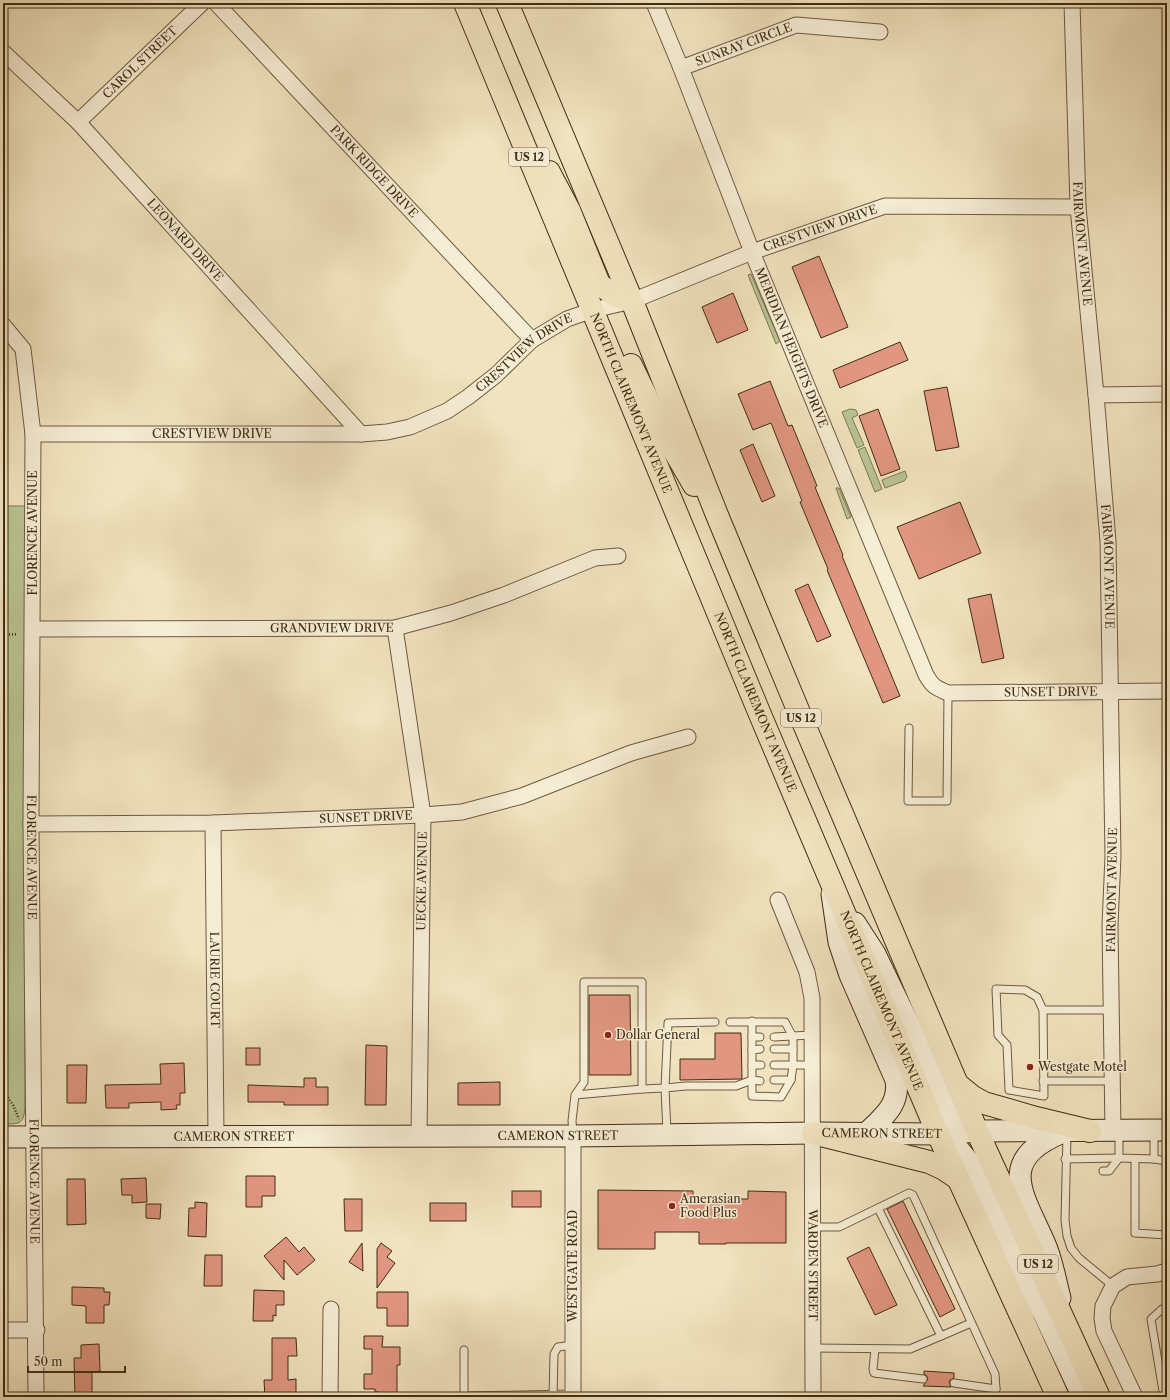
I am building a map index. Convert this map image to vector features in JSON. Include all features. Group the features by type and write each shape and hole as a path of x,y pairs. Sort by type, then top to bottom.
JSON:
{"main road":[{"name":"NORTH CLAIREMONT AVENUE","path":"465,3 759,712 938,1134 1058,1397"},
{"name":"US 12","path":"507,3 632,301 725,534 798,710 977,1131 1099,1397"},
{"path":"511,113 552,178 569,210 599,284 614,295 632,301"},
{"path":"593,310 602,314 614,326 639,383 664,433 725,534"},
{"path":"830,879 839,942 850,975 896,1080 897,1090 888,1112 867,1133"},
{"path":"840,902 875,954 913,1033 947,1113 963,1127 977,1131"},
{"path":"957,1084 979,1101 1036,1118 1090,1131"},
{"name":"CAMERON STREET","path":"3,1137 27,1130 216,1136 573,1136 813,1133 938,1134 977,1131 1161,1130"},
{"path":"1067,1131 1049,1138 1030,1152 1023,1162 1019,1181 1023,1196 1045,1244 1067,1328"},
{"path":"813,1133 928,1162 944,1169 959,1179"},
{"path":"938,1134 952,1140 968,1160 1018,1268 1044,1314 1083,1397"}],"street":[{"name":"CAROL STREET","path":"78,122 202,3"},
{"name":"PARK RIDGE DRIVE","path":"216,3 532,340"},
{"name":"MERIDIAN HEIGHTS DRIVE","path":"654,3 681,68 752,252 926,675 931,685 942,691"},
{"name":"FAIRMONT AVENUE","path":"1072,3 1078,207 1108,541 1113,856 1110,925 1111,1010 1112,1080 1116,1131"},
{"name":"SUNRAY CIRCLE","path":"681,68 796,24 880,32"},
{"name":"LEONARD DRIVE","path":"3,52 78,122 361,434"},
{"name":"CRESTVIEW DRIVE","path":"34,434 361,434 387,432 410,427 447,411 468,397 496,375 532,340 567,319 593,310 632,301 752,252 885,206 1078,207"},
{"name":"FLORENCE AVENUE","path":"3,325 23,349 34,434 34,629 27,1130 37,1330 36,1397"},
{"path":"1096,395 1167,394"},
{"name":"GRANDVIEW DRIVE","path":"34,629 395,628 459,611 504,595 595,558 618,556"},
{"name":"UECKE AVENUE","path":"395,628 423,815 419,1136"},
{"name":"SUNSET DRIVE","path":"942,691 1167,691"},
{"name":"SUNSET DRIVE","path":"32,824 213,823 423,815 462,812 522,796 631,753 688,737"},
{"name":"LAURIE COURT","path":"213,823 216,1136"},
{"name":"WARDEN STREET","path":"778,900 807,972 812,998 813,1397"},
{"name":"WESTGATE ROAD","path":"573,1136 573,1396"},
{"path":"1135,1397 1104,1330 1102,1318 1103,1306 1113,1286 1127,1277 1158,1274 1167,1271"},
{"path":"330,1397 331,1309"},
{"path":"3,1330 37,1330"}],"lane":[{"path":"909,728 908,801 947,801 942,691"},
{"path":"573,1136 572,1121 575,1095 584,1082 584,982 642,982 642,1089"},
{"path":"996,990 1025,990 1036,998 1043,1010 1043,1081 1044,1096 1009,1090 1007,1045 998,1035 996,990"},
{"path":"1043,1010 1111,1010"},
{"path":"730,1022 752,1021 786,1022 792,1037 793,1065 791,1080 781,1097 752,1096 752,1050 756,1037 752,1021"},
{"path":"667,1135 665,1088 668,1023 715,1022"},
{"path":"774,1037 811,1035"},
{"path":"752,1050 760,1049"},
{"path":"774,1049 792,1049"},
{"path":"752,1065 761,1065"},
{"path":"774,1065 811,1065"},
{"path":"575,1095 686,1086 736,1086 752,1080 760,1080"},
{"path":"774,1080 791,1080"},
{"path":"1043,1081 1112,1080"},
{"path":"1154,1159 1161,1130"},
{"path":"1067,1131 1065,1159 1065,1220 1067,1236 1071,1248 1079,1258 1113,1286"},
{"path":"1102,1171 1109,1171 1119,1158 1116,1131"},
{"path":"1065,1159 1119,1158 1167,1161"},
{"path":"1135,1159 1135,1234 1167,1235"},
{"path":"1066,1172 1074,1172"},
{"path":"813,1227 839,1228 909,1193 913,1195 995,1374 996,1389 994,1397"},
{"path":"878,1208 941,1336"},
{"path":"1164,1397 1151,1319 1162,1309 1167,1309"},
{"path":"813,1348 910,1350 971,1323"},
{"path":"553,1396 554,1354 558,1347 573,1345"},
{"path":"875,1349 874,1373 924,1379"},
{"path":"464,1350 464,1396 573,1396"},
{"path":"954,1383 996,1389"}],"path":[{"path":"3,1090 27,1130"}],"green space":[{"path":"751,274 780,341 776,344 748,275"},
{"path":"850,409 856,410 858,415 852,418 864,445 857,448 842,412"},
{"path":"865,447 882,489 875,492 858,450"},
{"path":"905,471 907,477 904,481 885,488 882,480"},
{"path":"836,488 839,488 851,517 847,519"},
{"path":"3,506 26,506 25,1105 24,1116 20,1122 14,1124 3,1124"}],"building":[{"path":"819,256 848,327 821,338 792,267"},
{"path":"733,293 748,330 717,343 702,307"},
{"path":"900,342 908,360 840,388 833,370"},
{"path":"770,381 788,426 792,425 817,486 815,487 843,555 842,556 900,696 883,703 827,570 828,569 800,502 802,501 771,423 753,430 738,394"},
{"path":"947,387 959,447 936,451 924,391"},
{"path":"878,409 900,469 881,476 859,416"},
{"path":"753,444 775,496 762,502 740,450"},
{"path":"960,502 981,553 919,579 897,527"},
{"path":"808,584 831,636 817,642 795,590"},
{"path":"991,594 1004,658 982,663 968,599"},
{"name":"Dollar General","path":"589,995 630,995 631,1075 589,1075"},
{"path":"715,1033 741,1033 742,1079 680,1080 680,1059 715,1059"},
{"path":"366,1045 387,1046 386,1105 365,1105"},
{"path":"246,1048 260,1048 260,1065 246,1065"},
{"path":"184,1063 185,1093 180,1093 180,1105 176,1105 177,1109 161,1110 161,1102 129,1103 129,1108 106,1108 105,1085 161,1084 160,1064"},
{"path":"67,1065 87,1065 86,1103 67,1103"},
{"path":"304,1078 316,1078 316,1087 328,1087 328,1105 284,1105 284,1102 248,1102 248,1085 304,1087"},
{"path":"500,1082 500,1105 458,1105 458,1083"},
{"path":"246,1176 275,1176 275,1196 262,1196 262,1207 246,1207"},
{"path":"146,1178 147,1202 132,1203 132,1195 122,1195 121,1179"},
{"path":"67,1179 85,1179 86,1224 67,1225"},
{"path":"598,1190 693,1191 693,1203 740,1202 740,1199 748,1199 748,1191 786,1192 786,1243 699,1244 699,1232 655,1232 655,1249 598,1249"},
{"path":"512,1191 541,1191 541,1207 512,1207"},
{"path":"344,1199 362,1199 362,1231 345,1231"},
{"path":"903,1201 955,1309 940,1317 887,1209"},
{"path":"195,1202 207,1203 206,1237 188,1236 189,1208 195,1208"},
{"path":"430,1203 466,1203 466,1221 430,1221"},
{"path":"146,1204 161,1204 160,1219 146,1218"},
{"path":"286,1237 299,1252 304,1247 315,1260 297,1275 284,1260 284,1280 264,1256"},
{"path":"362,1243 363,1271 349,1262"},
{"path":"381,1243 392,1251 387,1257 395,1263 377,1288 377,1249"},
{"path":"869,1247 897,1305 875,1315 847,1258"},
{"path":"205,1255 222,1255 222,1286 204,1286"},
{"path":"72,1287 104,1288 104,1292 110,1292 109,1305 104,1305 104,1323 86,1323 86,1306 72,1305"},
{"path":"254,1290 284,1291 284,1305 276,1305 276,1316 273,1315 273,1321 253,1321"},
{"path":"377,1292 408,1292 408,1326 387,1326 387,1308 377,1308"},
{"path":"364,1336 383,1336 382,1347 400,1347 400,1365 397,1365 397,1397 379,1397 379,1392 375,1392 375,1389 364,1389 364,1374 372,1374 372,1349 364,1349"},
{"path":"272,1338 296,1338 297,1356 288,1356 288,1380 296,1379 296,1394 287,1394 287,1397 265,1397 264,1380 272,1380"},
{"path":"99,1344 100,1371 92,1372 92,1397 75,1397 74,1358 81,1358 81,1345"},
{"path":"924,1371 954,1373 954,1378 949,1382 951,1387 923,1386 928,1379 924,1374"}],"place":[{"name":"Dollar General","path":"608,1035"},
{"name":"Westgate Motel","path":"1030,1067"},
{"name":"Amerasian Food Plus","path":"672,1206"}]}
